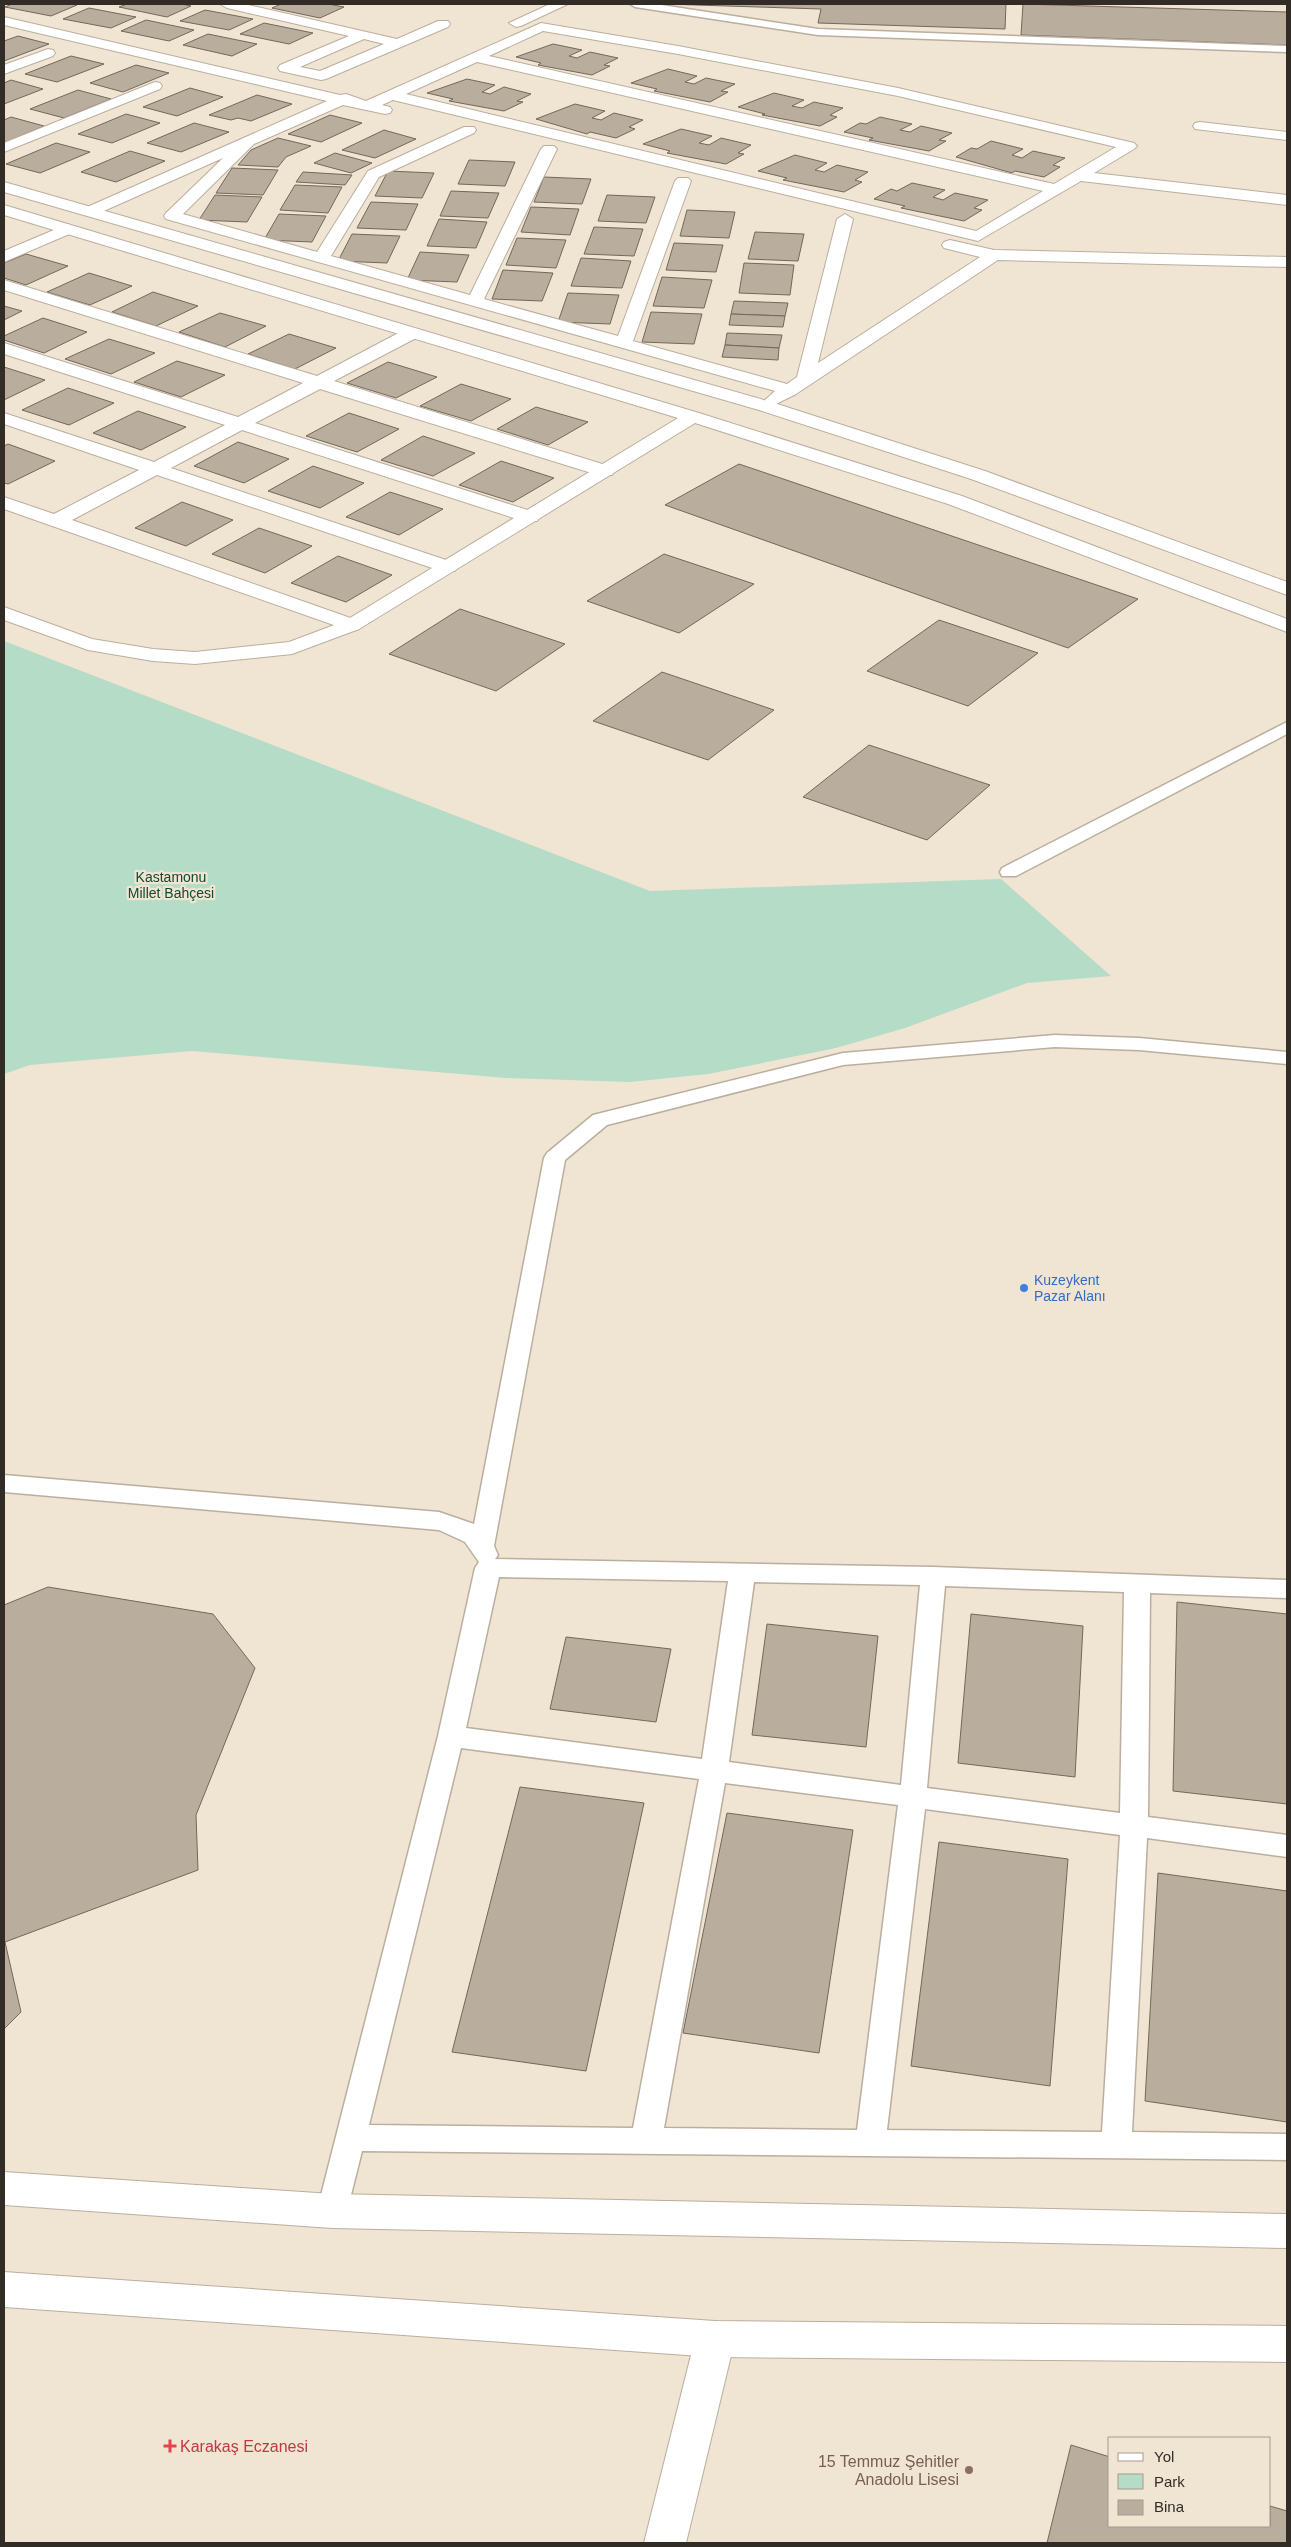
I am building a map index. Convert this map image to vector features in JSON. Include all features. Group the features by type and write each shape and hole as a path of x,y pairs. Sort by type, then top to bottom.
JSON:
{"street":[{"path":"227,4 398,43"},
{"path":"488,36 561,4"},
{"path":"4,21 396,112"},
{"path":"285,68 321,76 443,24"},
{"path":"368,106 391,95 542,27 678,50 898,92 1129,146 978,236 391,95"},
{"path":"256,80 363,35"},
{"path":"4,70 48,53"},
{"path":"475,57 1056,189"},
{"path":"4,148 155,86"},
{"path":"91,211 360,92"},
{"path":"442,123 487,134"},
{"path":"1200,126 1287,136"},
{"path":"321,258 373,174 469,130"},
{"path":"250,140 172,216 790,390"},
{"path":"532,145 568,154"},
{"path":"476,302 549,149"},
{"path":"664,176 702,186"},
{"path":"1079,176 1287,200"},
{"path":"624,343 683,181"},
{"path":"4,186 765,406 978,474 1287,589"},
{"path":"759,199 994,255 1192,258 1287,262"},
{"path":"4,210 693,417 956,500 1287,626"},
{"path":"806,380 845,220"},
{"path":"4,242 49,224"},
{"path":"4,257 68,229"},
{"path":"765,406 994,255"},
{"path":"4,285 605,471"},
{"path":"56,521 412,333"},
{"path":"4,348 530,517"},
{"path":"4,613 88,644 153,655 195,658 292,648 352,625 693,417"},
{"path":"4,418 448,567"},
{"path":"4,503 352,625"},
{"path":"4,2188 332,2211 1287,2231"},
{"path":"4,2289 715,2339 1287,2344"},
{"path":"666,2543 715,2339"}],"lane":[{"path":"635,4 818,32 1287,49"},
{"path":"1009,872 1287,727"},
{"path":"332,2211 451,1736 485,1556 555,1158 600,1120 843,1059 1055,1041 1139,1044 1287,1058"},
{"path":"4,1483 424,1519 460,1528 470,1533 485,1556"},
{"path":"485,1556 742,1574 933,1576 1287,1589"},
{"path":"646,2141 714,1771 742,1574"},
{"path":"870,2143 913,1797 933,1576"},
{"path":"1116,2145 1134,1826 1137,1583"},
{"path":"451,1736 1287,1846"},
{"path":"350,2138 1287,2147"}],"green space":[{"name":"Kastamonu Millet Bahçesi","path":"4,641 650,891 1001,879 1111,976 1027,983 905,1028 836,1048 708,1074 630,1082 506,1078 192,1051 30,1065 4,1074"}],"building":[{"path":"12,4 77,5 51,16 5,7"},
{"path":"127,4 182,4 191,6 167,17 119,7"},
{"path":"281,4 328,4 344,7 320,18 272,8"},
{"path":"664,4 1006,4 1005,29 818,23 821,9"},
{"path":"1023,4 1287,12 1287,45 1021,35"},
{"path":"89,8 136,17 111,28 63,19"},
{"path":"205,10 253,19 229,30 180,21"},
{"path":"146,20 194,30 169,41 121,31"},
{"path":"264,23 313,33 289,44 240,34"},
{"path":"208,34 257,44 232,56 183,45"},
{"path":"18,36 49,44 4,61 4,41"},
{"path":"553,44 582,50 569,56 577,58 590,52 618,58 604,65 610,66 592,75 538,65 541,63 516,57"},
{"path":"71,56 104,64 57,82 25,74"},
{"path":"136,65 169,73 123,92 90,83"},
{"path":"668,69 697,76 685,82 694,84 706,78 735,84 721,91 728,92 710,102 654,91 657,89 631,83"},
{"path":"467,79 495,85 482,92 490,94 504,87 531,94 517,101 523,102 504,111 449,101 453,99 427,93"},
{"path":"11,80 43,89 4,104 4,83"},
{"path":"190,88 223,97 177,116 143,107"},
{"path":"78,90 111,99 64,118 30,109"},
{"path":"774,93 804,100 792,106 802,108 814,102 843,108 830,115 837,117 820,126 762,115 765,114 738,107"},
{"path":"257,95 292,104 251,121 238,118 231,120 209,115"},
{"path":"575,104 605,111 592,118 601,120 614,113 643,120 629,127 635,129 616,138 590,132 587,134 536,119"},
{"path":"126,114 160,123 112,143 78,134"},
{"path":"330,115 362,123 321,142 288,134"},
{"path":"11,117 44,126 4,143 4,120"},
{"path":"880,117 912,124 900,130 910,132 921,126 952,133 939,140 946,141 929,151 869,140 873,138 844,132 860,123 866,124"},
{"path":"194,123 229,132 181,152 147,143"},
{"path":"681,129 712,136 699,143 709,145 721,138 751,145 738,153 744,154 726,164 667,153 670,151 643,144"},
{"path":"384,130 416,139 375,158 342,150"},
{"path":"278,138 311,146 286,157 278,167 238,165 251,150"},
{"path":"991,141 1023,149 1012,155 1022,158 1033,151 1065,158 1053,165 1060,167 1044,177 1015,171 1012,173 956,157 971,148 977,149"},
{"path":"56,143 90,152 40,173 6,164"},
{"path":"130,151 165,161 116,182 81,172"},
{"path":"335,153 372,163 351,173 314,163"},
{"path":"795,155 827,163 815,170 824,172 837,165 868,172 855,180 862,182 844,192 783,180 787,178 758,171"},
{"path":"469,160 515,162 505,186 458,184"},
{"path":"232,168 278,170 263,195 216,193"},
{"path":"388,171 434,173 422,198 375,196"},
{"path":"303,172 352,175 345,185 296,182"},
{"path":"544,177 591,179 582,204 534,202"},
{"path":"912,183 945,190 933,197 943,200 955,193 988,200 974,208 982,210 964,221 901,208 905,206 874,199 891,189 897,191"},
{"path":"295,185 342,187 328,213 280,210"},
{"path":"451,191 499,193 488,218 440,216"},
{"path":"215,195 262,197 247,222 199,220"},
{"path":"607,195 655,197 646,223 598,221"},
{"path":"371,202 418,204 406,230 357,228"},
{"path":"531,207 579,209 570,235 521,232"},
{"path":"687,210 735,212 729,238 680,236"},
{"path":"279,214 326,216 312,242 264,240"},
{"path":"439,219 487,222 476,248 427,246"},
{"path":"594,227 643,229 634,256 584,254"},
{"path":"755,232 804,234 798,261 748,259"},
{"path":"352,234 400,236 387,263 338,261"},
{"path":"517,238 566,240 556,268 506,265"},
{"path":"674,243 723,245 716,272 666,270"},
{"path":"420,252 469,255 457,282 407,280"},
{"path":"26,254 68,266 26,285 4,278 4,263"},
{"path":"581,258 631,261 622,288 571,286"},
{"path":"744,263 794,265 790,295 739,293"},
{"path":"503,270 553,273 542,301 492,299"},
{"path":"89,273 132,286 90,305 47,292"},
{"path":"662,277 712,280 704,308 653,306"},
{"path":"153,292 198,306 156,326 112,312"},
{"path":"568,293 619,295 610,324 558,322"},
{"path":"734,301 788,303 785,316 731,314"},
{"path":"4,306 22,311 4,320"},
{"path":"651,312 702,314 694,344 642,342"},
{"path":"220,313 266,326 225,347 179,332"},
{"path":"731,314 785,316 783,327 729,325"},
{"path":"43,318 87,332 44,353 4,340 4,336"},
{"path":"727,333 782,335 779,348 725,345"},
{"path":"289,334 336,348 295,369 248,354"},
{"path":"109,339 155,353 111,374 65,359"},
{"path":"725,345 779,348 778,360 722,357"},
{"path":"177,361 225,375 181,397 134,382"},
{"path":"388,362 437,377 396,398 347,383"},
{"path":"4,367 45,380 4,400"},
{"path":"461,384 511,399 471,421 420,406"},
{"path":"68,388 114,403 69,425 22,410"},
{"path":"536,407 588,422 548,445 497,429"},
{"path":"138,411 186,427 141,450 93,433"},
{"path":"349,413 399,429 357,452 306,436"},
{"path":"423,436 475,453 433,476 381,460"},
{"path":"238,442 289,459 244,483 194,466"},
{"path":"8,444 55,461 8,484 4,483 4,446"},
{"path":"501,461 554,478 513,502 459,485"},
{"path":"739,464 1138,599 1068,648 665,505"},
{"path":"313,466 364,483 320,508 268,491"},
{"path":"390,492 443,509 399,535 346,517"},
{"path":"182,502 233,520 186,546 135,528"},
{"path":"259,528 312,546 265,573 212,554"},
{"path":"664,554 754,584 679,633 587,601"},
{"path":"338,556 392,575 346,602 291,583"},
{"path":"460,609 565,644 496,691 389,654"},
{"path":"939,620 1038,653 968,706 867,671"},
{"path":"662,672 774,710 708,760 593,721"},
{"path":"869,745 990,785 927,840 803,797"},
{"path":"48,1587 213,1614 255,1668 196,1815 198,1870 5,1942 21,2012 4,2029 4,1605"},
{"path":"1177,1602 1287,1614 1287,1804 1173,1791"},
{"path":"971,1614 1083,1626 1075,1777 958,1763"},
{"path":"767,1624 878,1636 866,1747 752,1735"},
{"path":"566,1637 671,1649 656,1722 550,1709"},
{"path":"520,1787 644,1803 586,2071 452,2052"},
{"path":"727,1813 853,1830 819,2053 683,2033"},
{"path":"939,1842 1068,1859 1050,2086 911,2066"},
{"path":"1158,1873 1287,1891 1287,2122 1145,2101"},
{"path":"1071,2445 1108,2456 1108,2527 1271,2527 1271,2506 1287,2511 1287,2543 1047,2543"}],"place":[{"name":"Kuzeykent Pazar Alanı","path":"1024,1288"},
{"name":"Karakaş Eczanesi","path":"170,2446"},
{"name":"15 Temmuz Şehitler Anadolu Lisesi","path":"969,2470"}]}
